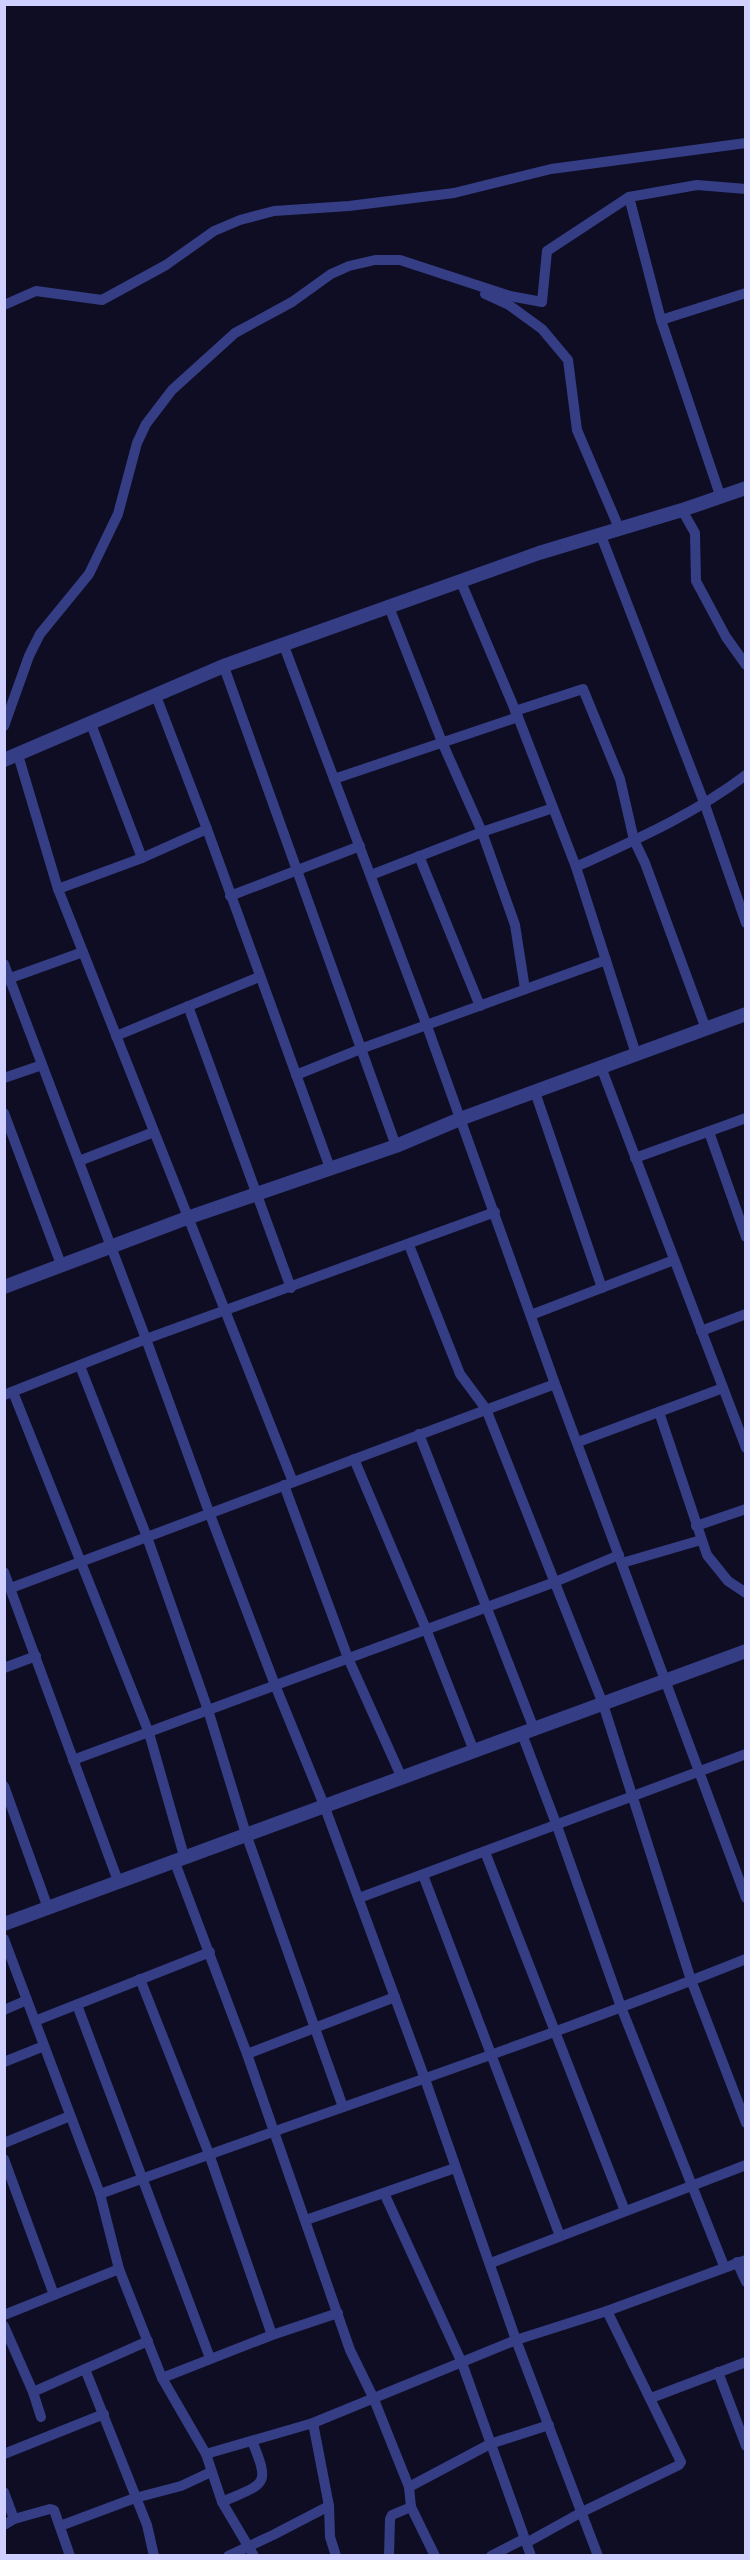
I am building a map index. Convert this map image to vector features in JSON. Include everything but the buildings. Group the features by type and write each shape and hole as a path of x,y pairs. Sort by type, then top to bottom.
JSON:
{"street":[{"path":"4,305 36,291 102,300 166,265 214,231 240,220 274,211 349,206 454,193 551,169 746,142"},
{"path":"4,726 29,656 40,634 89,574 118,514 137,443 146,424 172,390 235,333 292,303 331,274 349,266 375,260 400,260 510,296 542,302 547,251 629,197 697,184 746,189"},
{"path":"629,197 661,320 721,498"},
{"path":"448,276 508,305 542,329 568,360 577,430 619,528"},
{"path":"661,320 746,293"},
{"path":"401,1776 348,1658 226,1311 187,1218 58,889 11,758 224,667 539,553 721,498 746,488"},
{"path":"682,510 695,533 696,581 726,637 746,665"},
{"path":"600,533 705,805 746,923"},
{"path":"461,582 517,714 576,867 636,1054"},
{"path":"389,607 441,742 482,832 515,925 525,989"},
{"path":"284,646 427,1026 555,1384 746,1898"},
{"path":"224,667 363,1048 396,1146"},
{"path":"334,779 583,689 620,779 634,840 645,863 706,1029"},
{"path":"156,696 207,829 330,1168"},
{"path":"91,724 142,858"},
{"path":"576,867 705,805 746,775"},
{"path":"371,875 553,807"},
{"path":"58,889 142,858 207,829"},
{"path":"230,896 360,846"},
{"path":"419,856 480,1006"},
{"path":"7,980 83,952"},
{"path":"296,1075 363,1048 606,960"},
{"path":"4,964 7,980 79,1161 209,1512 359,1898 426,2079 516,2340 598,2556"},
{"path":"116,1036 259,977"},
{"path":"188,1006 291,1288"},
{"path":"4,1287 187,1218 396,1146 460,1119 746,1014"},
{"path":"4,1078 42,1065"},
{"path":"601,1067 746,1448"},
{"path":"535,1092 602,1288"},
{"path":"4,1113 62,1267"},
{"path":"635,1158 746,1118"},
{"path":"79,1161 154,1132"},
{"path":"708,1132 746,1237"},
{"path":"435,2556 411,2507 409,2487 373,2397 350,2350 339,2313 210,1952 179,1858 149,1733 82,1561 9,1393 146,1340 495,1212"},
{"path":"409,1245 460,1374 486,1410 603,1704 691,1980 746,2123"},
{"path":"531,1315 674,1260"},
{"path":"701,1331 746,1314"},
{"path":"80,1366 147,1537 208,1710 246,1834 344,2107"},
{"path":"11,1588 555,1384"},
{"path":"578,1442 723,1388"},
{"path":"659,1412 701,1540 717,1569 728,1581 746,1593"},
{"path":"419,1434 488,1606 557,1826 621,2007 724,2266"},
{"path":"354,1459 426,1629 474,1751"},
{"path":"696,1526 746,1509"},
{"path":"73,1760 620,1559 701,1540"},
{"path":"4,1572 117,1881"},
{"path":"4,1924 401,1776 528,1732 746,1651"},
{"path":"4,1668 36,1656"},
{"path":"359,1898 745,1756"},
{"path":"4,1786 48,1908"},
{"path":"485,1852 553,2032 625,2211"},
{"path":"423,1875 560,2236"},
{"path":"4,1939 100,2194 119,2269 162,2378 206,2454 222,2502 254,2556"},
{"path":"35,2022 210,1952"},
{"path":"100,2194 274,2130 490,2056 746,1959"},
{"path":"140,1979 208,2154 272,2335"},
{"path":"247,2054 395,1997"},
{"path":"4,2010 27,2000"},
{"path":"77,2004 210,2358"},
{"path":"4,2062 44,2046"},
{"path":"4,2143 70,2116"},
{"path":"4,2158 54,2295"},
{"path":"491,2263 746,2165"},
{"path":"306,2220 455,2168"},
{"path":"384,2193 462,2363 531,2556"},
{"path":"206,2454 313,2423 516,2340 607,2311 724,2266 741,2261 746,2282"},
{"path":"4,2315 119,2269"},
{"path":"490,2556 525,2541 681,2462 607,2311"},
{"path":"162,2378 272,2335 339,2313"},
{"path":"4,2326 33,2392 41,2417"},
{"path":"33,2392 148,2341"},
{"path":"651,2398 746,2362"},
{"path":"85,2368 147,2525 154,2556"},
{"path":"718,2372 744,2440"},
{"path":"4,2454 104,2414"},
{"path":"313,2423 329,2506 330,2537 336,2556"},
{"path":"409,2487 490,2444 549,2424"},
{"path":"222,2502 258,2486 263,2481 264,2470 252,2441"},
{"path":"60,2526 135,2498 181,2486 211,2472"},
{"path":"4,2492 9,2522 50,2509 57,2513 70,2556"},
{"path":"228,2556 329,2506"},
{"path":"389,2556 390,2519 392,2515 411,2507"}]}
